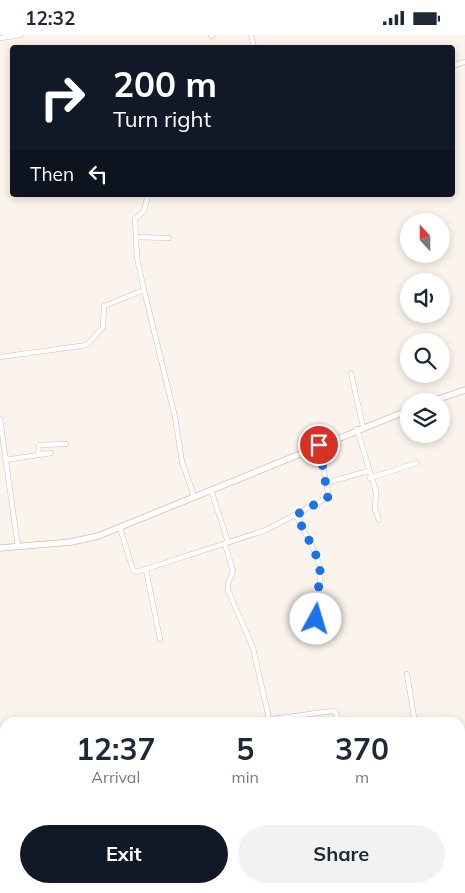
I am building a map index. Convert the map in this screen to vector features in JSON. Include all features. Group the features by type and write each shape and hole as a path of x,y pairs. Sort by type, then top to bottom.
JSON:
{"main road":[{"path":"450,395 465,390"},
{"path":"0,548 82,541 120,528 360,428 400,413"}],"street":[{"path":"0,38 21,35"},
{"path":"148,197 144,211 135,219 137,258 175,417 182,462 194,496"},
{"path":"136,237 169,237"},
{"path":"0,357 86,345 103,327 104,306 144,290"},
{"path":"351,373 368,471 376,492 375,509 379,520"},
{"path":"0,419 1,439 6,461 18,547"},
{"path":"38,455 39,445 66,444"},
{"path":"120,528 134,570 137,572 266,531 328,497 319,445"},
{"path":"0,462 52,453"},
{"path":"370,478 417,463"},
{"path":"326,483 368,471"},
{"path":"211,490 227,543 233,571 228,584 228,590 253,648 269,717"},
{"path":"296,515 315,552 320,570 316,619"},
{"path":"146,570 160,639"},
{"path":"408,674 414,717"},
{"path":"295,717 332,711 336,713 337,717"}],"route":[{"path":"316,619 321,581 319,561 296,515 326,499 329,495 319,445"}]}
